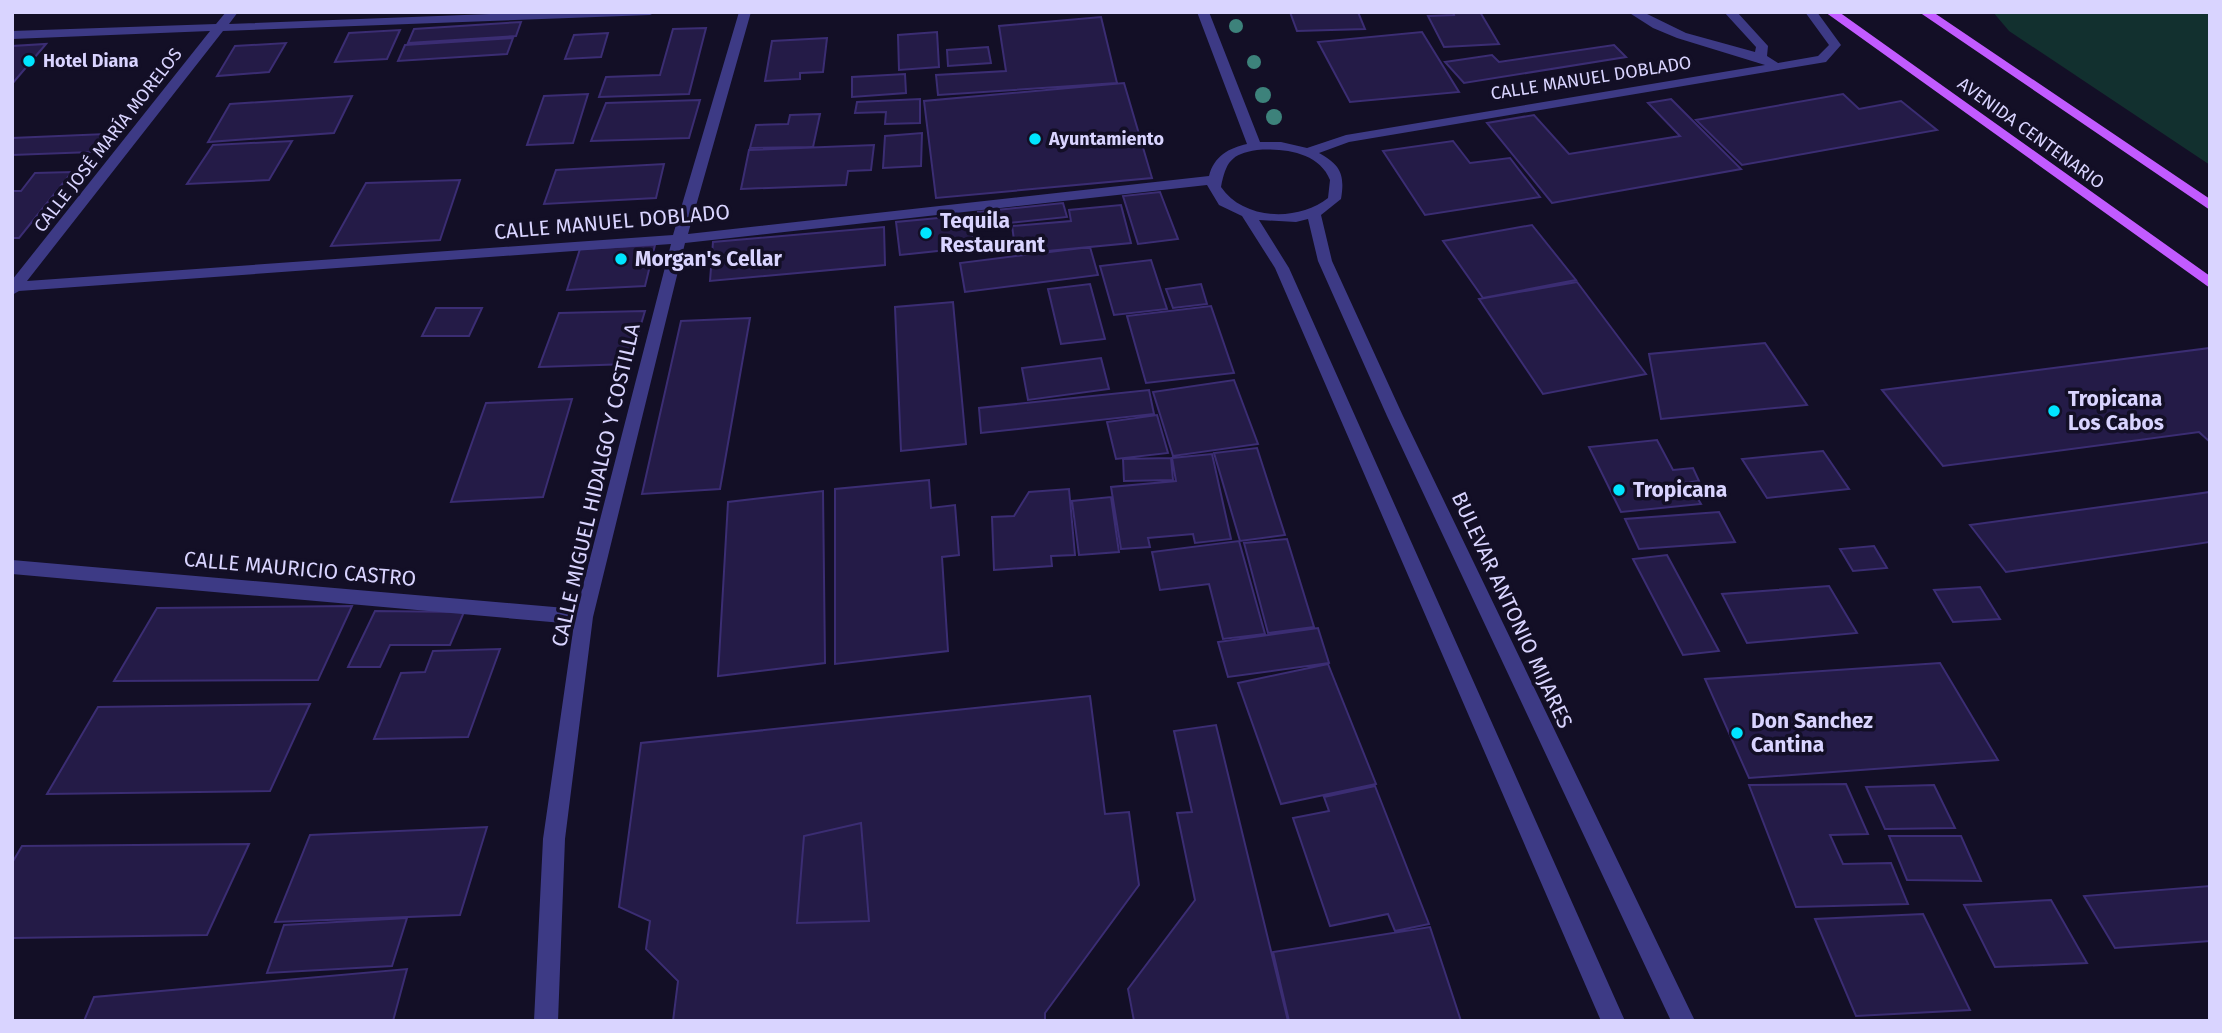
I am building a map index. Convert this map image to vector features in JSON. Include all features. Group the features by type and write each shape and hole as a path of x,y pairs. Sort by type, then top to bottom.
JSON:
{"main road":[{"name":"AVENIDA CENTENARIO","path":"1831,12 2210,283"},
{"name":"AVENIDA CENTENARIO","path":"1925,12 2210,206"}],"street":[{"name":"CALLE JOSÉ MARÍA MORELOS","path":"13,288 232,12"},
{"path":"12,35 650,12"},
{"name":"CALLE MIGUEL HIDALGO Y COSTILLA","path":"546,1021 554,839 584,617 679,239 745,12"},
{"path":"1203,12 1255,147"},
{"path":"1634,12 1654,26 1679,35 1734,51 1761,55 1778,68"},
{"path":"1730,12 1762,46 1761,55"},
{"name":"CALLE MANUEL DOBLADO","path":"1308,152 1359,137 1822,59 1835,45 1811,12"},
{"path":"1281,146 1308,152 1333,171 1338,183 1336,194 1327,205 1314,213 1282,219 1248,214 1219,196 1213,180 1215,171 1226,157 1255,147 1281,146"},
{"name":"CALLE MANUEL DOBLADO","path":"13,288 679,239 1213,180"},
{"name":"BULEVAR ANTONIO MIJARES","path":"1314,213 1325,261 1395,416 1683,1021"},
{"path":"1248,214 1282,268 1613,1021"},
{"name":"CALLE MAURICIO CASTRO","path":"12,567 584,617"}],"green space":[{"path":"1993,12 2210,12 2210,165 2009,31"}],"building":[{"path":"1290,12 1358,12 1365,29 1297,31"},
{"path":"1453,12 1480,12 1499,44 1444,47 1428,16 1454,15"},
{"path":"1101,17 1117,83 938,95 936,75 1006,71 999,26"},
{"path":"521,22 516,36 408,43 414,29"},
{"path":"706,28 689,94 599,97 606,77 660,75 673,29"},
{"path":"400,30 387,59 335,62 349,33"},
{"path":"937,32 939,67 899,70 898,35"},
{"path":"1422,32 1459,92 1350,102 1318,42"},
{"path":"608,33 601,57 565,59 574,35"},
{"path":"513,38 507,54 398,61 405,45"},
{"path":"827,38 823,72 800,73 800,79 765,81 772,41"},
{"path":"286,43 269,72 217,76 235,46"},
{"path":"46,44 12,84 12,46"},
{"path":"1614,45 1626,57 1464,83 1445,62 1492,55 1499,62"},
{"path":"988,47 991,63 948,66 947,50"},
{"path":"905,74 906,93 852,97 852,77"},
{"name":"Ayuntamiento","path":"1124,83 1152,178 936,198 924,101"},
{"path":"588,94 573,143 527,145 544,96"},
{"path":"1843,94 1859,109 1901,101 1937,130 1742,165 1696,120"},
{"path":"352,96 334,133 208,142 230,104"},
{"path":"920,99 920,123 885,124 886,112 855,113 857,102"},
{"path":"1671,99 1741,169 1552,203 1487,123 1534,115 1569,154 1680,136 1648,103"},
{"path":"700,100 689,138 591,141 606,103"},
{"path":"820,114 813,147 750,148 756,125 788,124 790,115"},
{"path":"922,133 921,166 883,168 885,136"},
{"path":"105,134 92,152 12,155 12,138"},
{"path":"292,141 269,180 187,184 213,145"},
{"path":"1453,141 1470,163 1510,158 1540,197 1425,215 1383,151"},
{"path":"874,145 871,170 848,171 846,185 741,189 749,150"},
{"path":"664,164 656,198 544,204 556,170"},
{"path":"72,172 19,238 12,238 12,191 21,191 35,173"},
{"path":"460,180 440,240 331,246 366,183"},
{"path":"1160,192 1178,239 1138,244 1123,196"},
{"path":"1063,203 1067,217 980,226 978,212"},
{"path":"1121,205 1131,243 1016,254 1012,226 1071,221 1069,210"},
{"path":"970,215 975,247 900,255 896,222"},
{"path":"1532,225 1576,280 1483,298 1443,241"},
{"path":"884,227 885,265 710,281 713,242"},
{"path":"655,245 645,286 567,290 580,249"},
{"path":"1090,247 1098,275 965,292 960,263"},
{"path":"1151,260 1167,309 1114,315 1100,266"},
{"path":"1577,282 1646,374 1543,394 1479,299"},
{"path":"1090,284 1105,339 1061,344 1048,289"},
{"path":"1201,284 1207,304 1173,308 1166,289"},
{"path":"953,302 966,444 901,451 895,307"},
{"path":"1211,306 1234,373 1146,383 1127,316"},
{"path":"436,308 482,308 469,336 422,336"},
{"path":"645,311 629,364 539,367 559,313"},
{"path":"750,318 720,489 642,494 681,321"},
{"path":"1765,343 1807,405 1661,419 1649,354"},
{"name":"Tropicana Los Cabos","path":"2210,348 2210,442 2199,432 1943,466 1882,390"},
{"path":"1101,358 1109,389 1028,400 1022,368"},
{"path":"1234,380 1258,444 1173,456 1153,392"},
{"path":"1149,390 1154,414 981,433 979,408"},
{"path":"572,399 543,497 451,502 486,403"},
{"path":"1157,415 1168,453 1116,459 1107,422"},
{"path":"1657,440 1673,470 1693,468 1699,481 1680,483 1687,495 1695,494 1701,504 1621,512 1589,447"},
{"path":"1257,448 1285,535 1240,541 1214,453"},
{"path":"1823,451 1849,489 1767,498 1742,459"},
{"path":"1212,454 1231,539 1195,543 1193,534 1148,538 1150,547 1121,549 1111,487 1176,481 1172,458"},
{"path":"1171,458 1173,480 1124,481 1123,459"},
{"path":"929,480 931,508 955,505 959,555 942,557 948,651 835,664 835,489"},
{"path":"1069,489 1075,555 1051,556 1052,566 994,570 992,517 1014,516 1029,492"},
{"path":"823,491 825,663 718,676 728,502"},
{"name":"Tropicana Los Cabos","path":"2210,492 2210,542 2006,572 1970,525"},
{"path":"1111,497 1119,552 1079,555 1072,501"},
{"path":"1719,512 1735,542 1639,549 1625,519"},
{"path":"1287,539 1314,627 1268,633 1244,543"},
{"path":"1239,541 1265,634 1223,639 1209,584 1160,590 1152,552"},
{"path":"1874,546 1887,568 1853,571 1840,549"},
{"path":"1667,555 1719,651 1683,655 1633,559"},
{"path":"1829,586 1857,633 1747,643 1722,594"},
{"path":"1980,587 2000,619 1953,622 1934,590"},
{"path":"352,606 318,680 114,681 157,608"},
{"path":"375,611 464,612 450,645 390,645 380,667 348,667"},
{"path":"1318,628 1329,663 1228,677 1218,642"},
{"path":"500,649 468,737 374,739 401,673 425,672 433,651"},
{"path":"1940,663 1998,760 1749,778 1705,679"},
{"path":"1328,664 1376,784 1281,804 1238,683"},
{"path":"1090,696 1105,814 1129,812 1139,885 1045,1013 1045,1021 673,1021 678,981 646,949 650,921 619,907 641,743","holes":["861,823 869,921 797,923 804,836"]},
{"path":"310,704 270,791 47,794 98,707"},
{"path":"1216,725 1288,1021 1134,1021 1128,989 1195,900 1177,813 1192,812 1174,731"},
{"path":"1846,784 1868,834 1830,835 1843,864 1891,863 1908,904 1796,907 1749,785"},
{"path":"1934,785 1955,828 1885,829 1866,787"},
{"path":"1375,786 1429,924 1395,931 1388,914 1330,926 1293,818 1329,811 1324,797"},
{"path":"861,823 869,921 797,923 804,836"},
{"path":"487,827 460,915 275,922 310,835"},
{"path":"1889,836 1961,836 1981,881 1907,880"},
{"path":"249,844 207,935 12,938 12,863 22,846"},
{"path":"2210,886 2210,941 2115,948 2084,896"},
{"path":"2051,900 2087,963 1995,967 1964,905"},
{"path":"1923,914 1970,1010 1856,1016 1815,919"},
{"path":"407,918 392,966 267,973 284,925"},
{"path":"1430,927 1461,1021 1289,1021 1273,952"},
{"path":"407,969 393,1021 84,1021 94,997"}],"place":[{"name":"Hotel Diana","path":"29,61"},
{"name":"Ayuntamiento","path":"1035,139"},
{"name":"Tequila Restaurant","path":"926,233"},
{"name":"Morgan's Cellar","path":"621,259"},
{"name":"Tropicana Los Cabos","path":"2054,411"},
{"name":"Tropicana","path":"1619,490"},
{"name":"Don Sanchez Cantina","path":"1737,733"}]}
